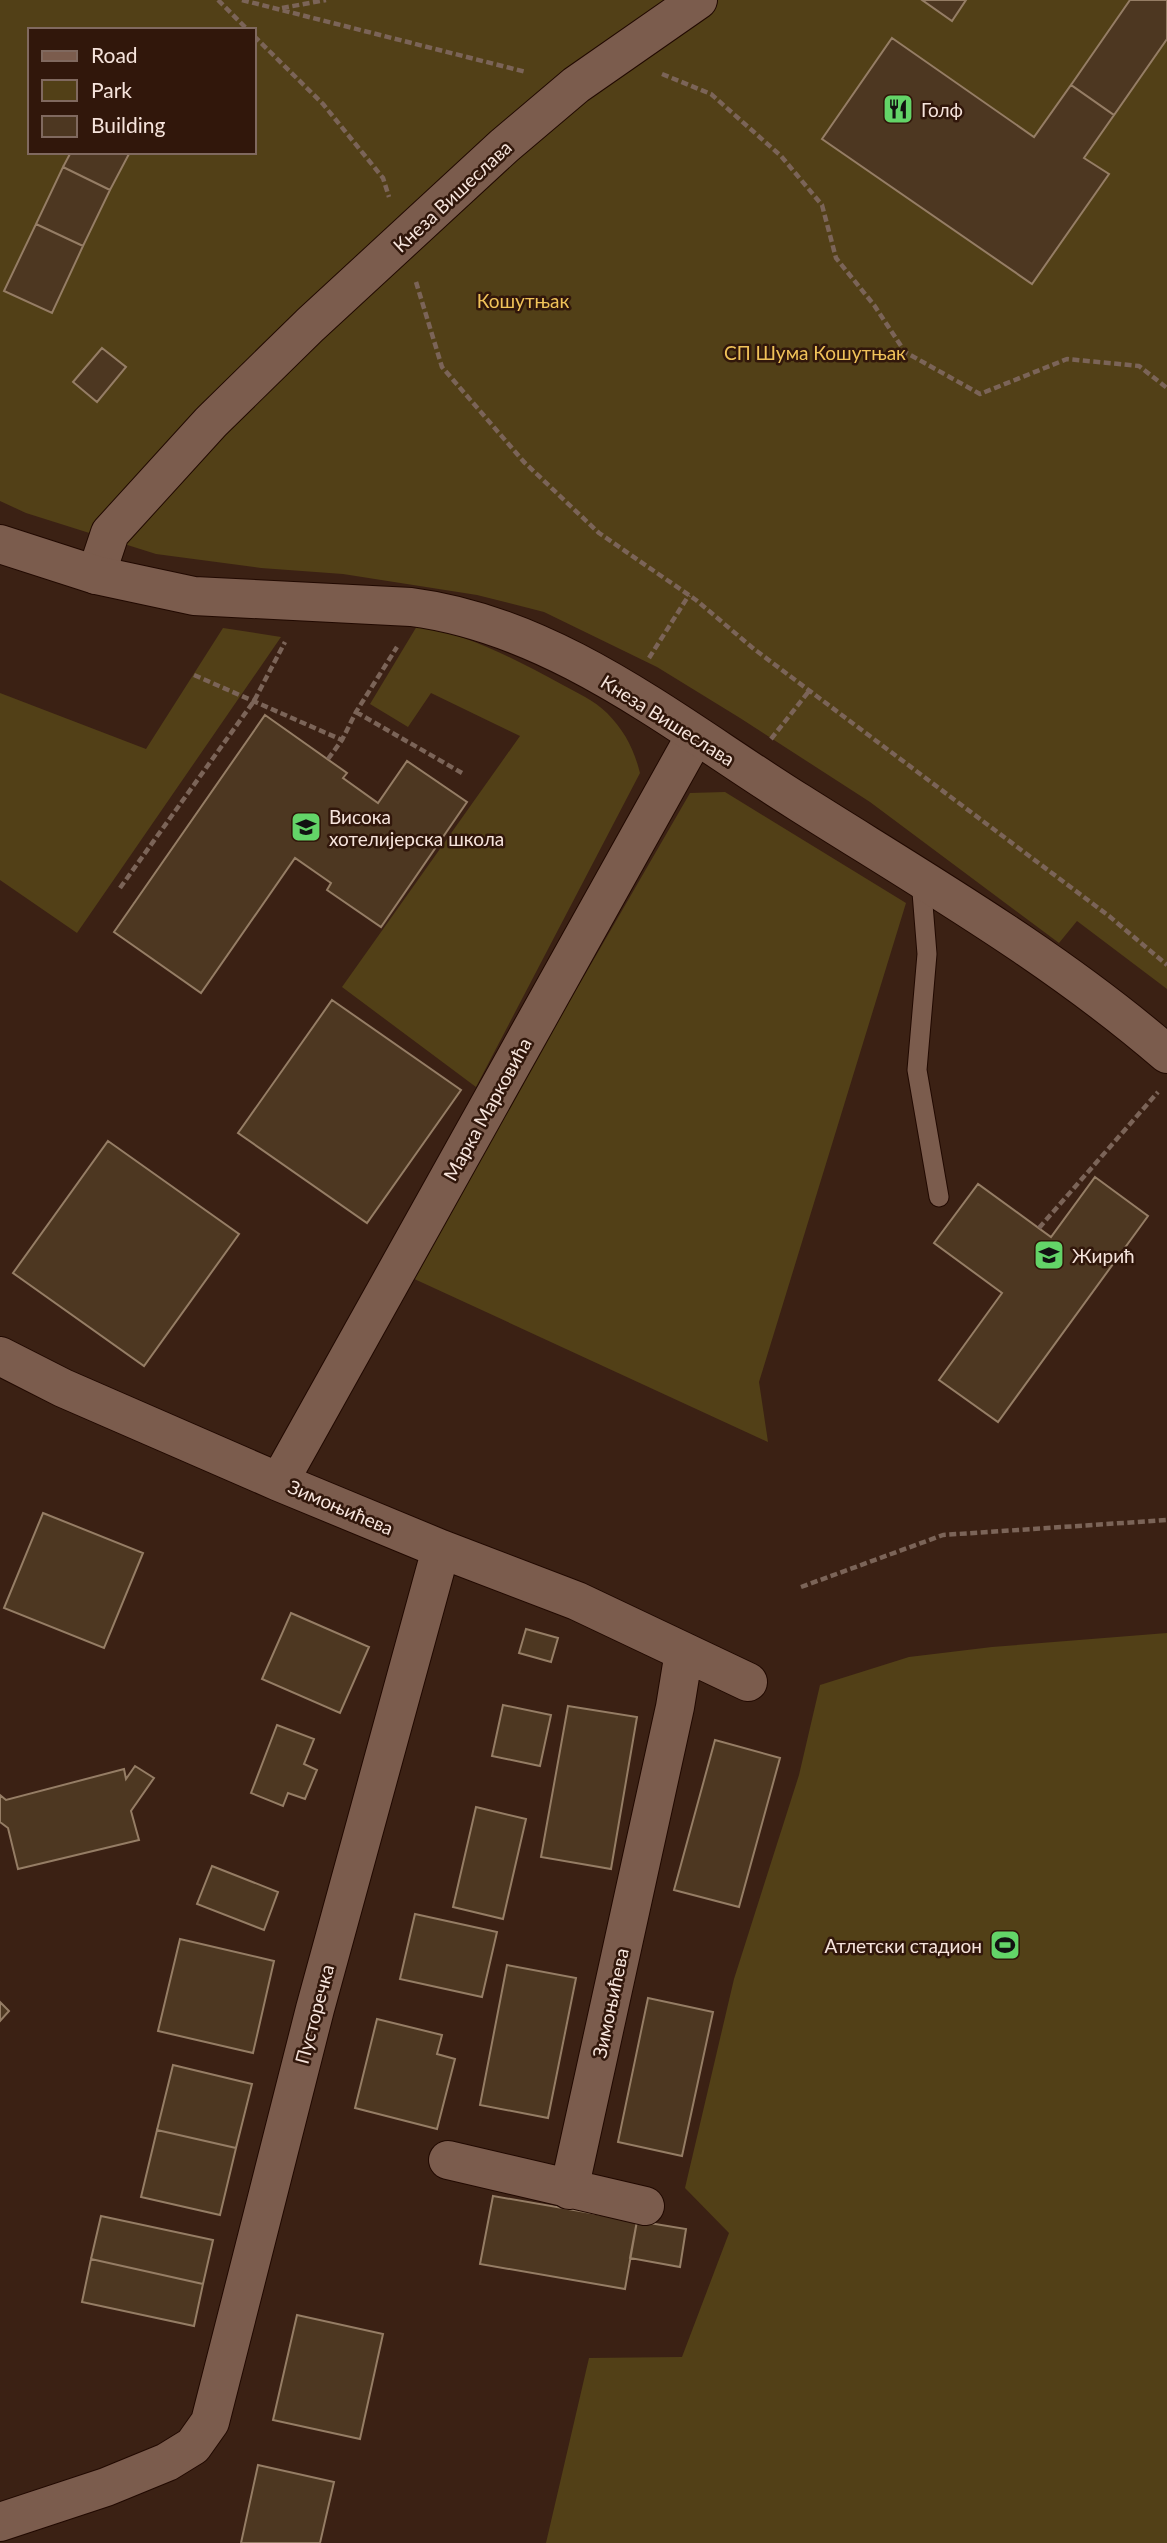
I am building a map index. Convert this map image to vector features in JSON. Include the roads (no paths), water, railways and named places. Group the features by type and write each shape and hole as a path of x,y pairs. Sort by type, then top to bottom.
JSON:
{"street":[{"name":"Кнеза Вишеслава","path":"96,575 110,533 211,422 310,325 504,146 576,85 615,55 698,0"},
{"name":"Кнеза Вишеслава","path":"0,544 96,575 194,596 411,607 474,619 569,658 921,880 1066,975 1166,1070"},
{"name":"Марка Марковића","path":"279,1482 695,736"},
{"name":"Зимоњићева","path":"0,1356 63,1388 279,1482 441,1549 577,1601 748,1682"},
{"name":"Пусторечка","path":"0,2522 106,2487 167,2462 193,2446 210,2422 315,2009 441,1549"},
{"name":"Зимоњићева","path":"569,2190 675,1707 684,1651"},
{"path":"448,2160 645,2207"}],"lane":[{"path":"921,880 927,954 917,1070 939,1197"}],"place":[{"name":"Голф","path":"898,109"},
{"name":"Висока хотелијерска школа","path":"306,827"},
{"name":"Жирић","path":"1049,1255"},
{"name":"Атлетски стадион","path":"1005,1945"}],"park label":[{"name":"Кошутњак","path":"523,300"},
{"name":"СП Шума Кошутњак","path":"815,352"}]}
